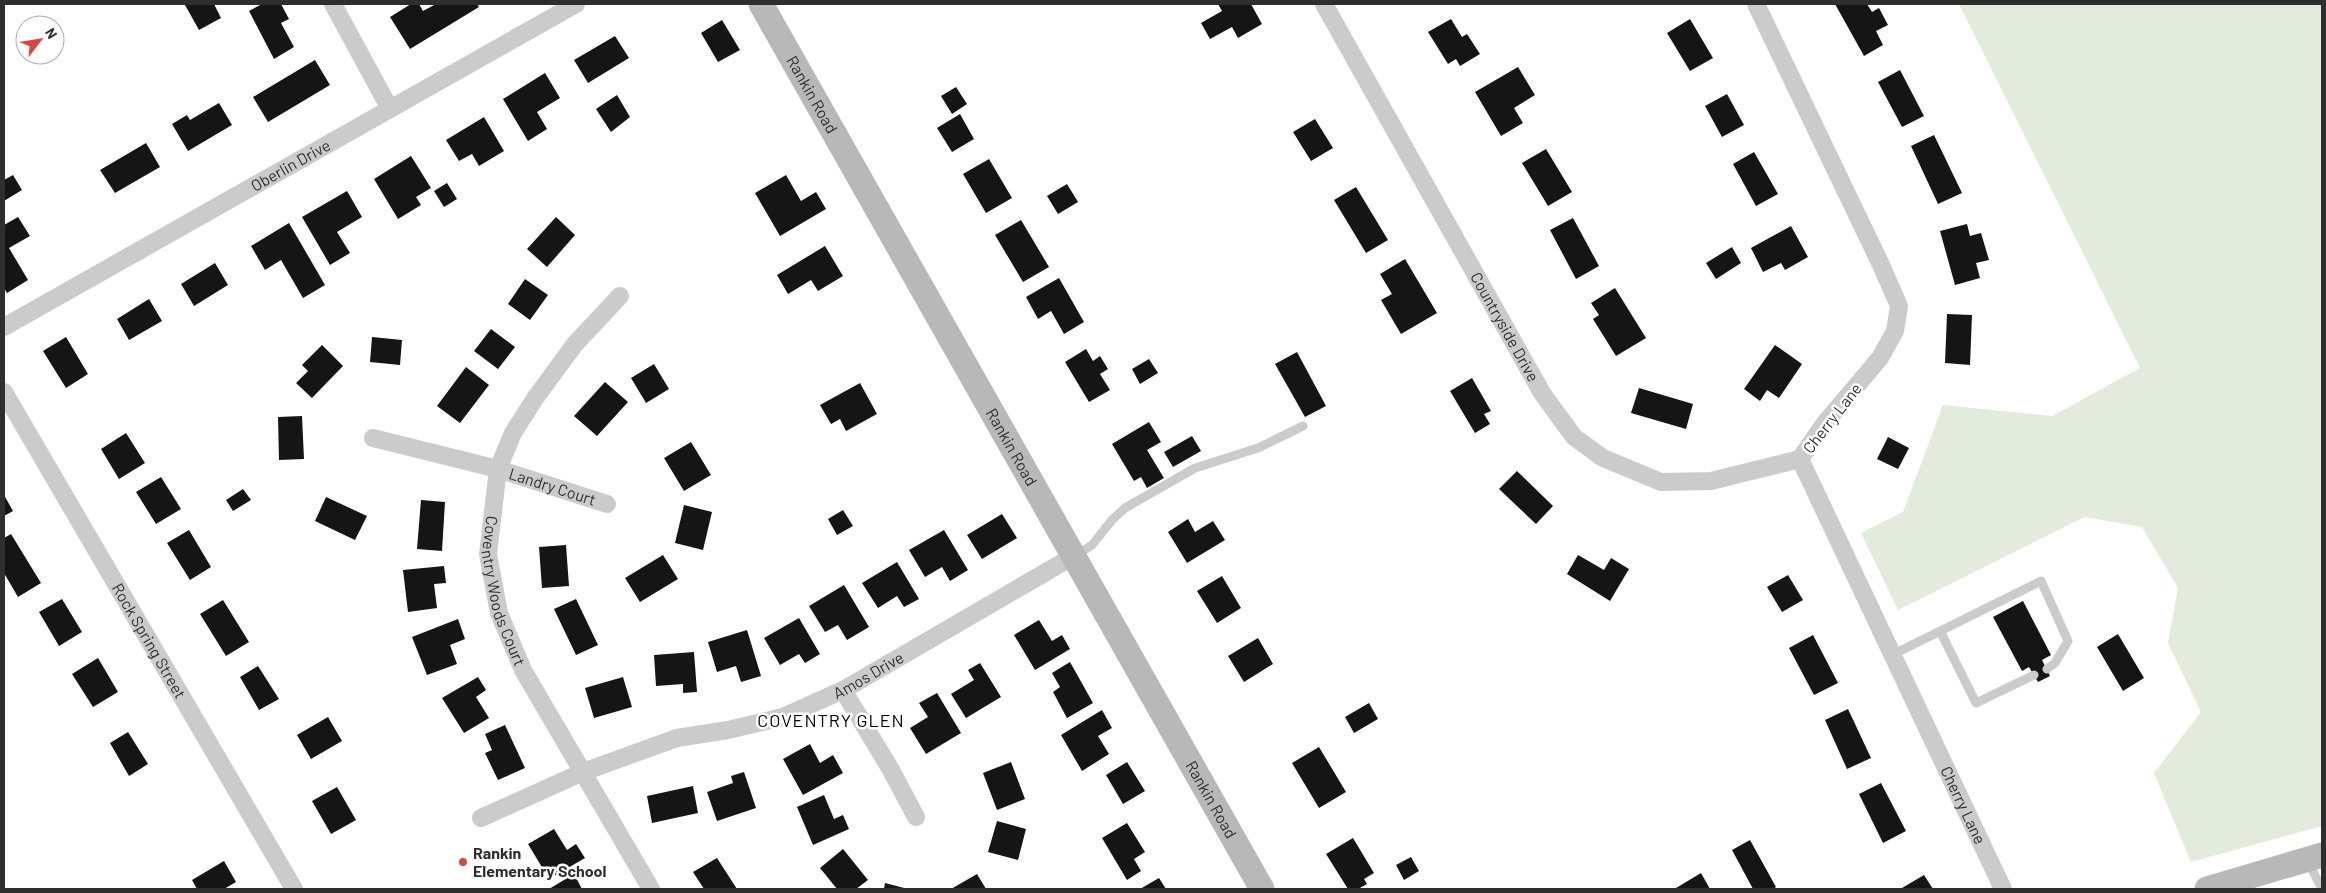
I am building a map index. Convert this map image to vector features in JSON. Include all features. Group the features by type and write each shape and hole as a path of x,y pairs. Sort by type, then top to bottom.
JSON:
{"street":[{"path":"333,4 390,109"},
{"name":"Oberlin Drive","path":"4,327 576,4"},
{"name":"Rankin Road","path":"761,4 1072,557 1262,889"},
{"name":"Countryside Drive","path":"1324,4 1542,393 1574,436 1603,458 1661,482 1711,481 1800,459"},
{"name":"Cherry Lane","path":"1756,4 1899,306 1895,331 1880,358 1826,423 1800,459 2003,889"},
{"name":"Coventry Woods Court","path":"620,296 576,344 536,396 513,433 498,469 488,554 499,614 523,670 651,889"},
{"name":"Rock Spring Street","path":"4,392 294,889"},
{"name":"Landry Court","path":"373,438 498,469 607,504"},
{"name":"Amos Drive","path":"481,818 583,772 677,738 728,730 783,717 843,690 1072,557"},
{"path":"843,690 891,770 916,817"},
{"path":"2207,889 2315,858"}],"lane":[{"path":"1072,557 1092,545 1112,520 1125,508 1148,494 1195,468 1258,448 1303,426"},
{"path":"1892,655 2041,581 2068,641 2055,662 2047,669"},
{"path":"1940,631 1976,703 2034,675"},
{"path":"2315,858 2322,889"}],"shaded area":[{"path":"1959,4 2322,4 2322,826 2191,862 2154,773 2201,712 2168,643 2178,588 2142,527 2084,517 1898,610 1861,533 1903,512 1943,405 2052,416 2140,368"}],"building":[{"path":"214,4 221,18 199,30 185,5"},
{"path":"262,4 281,4 289,19 281,23 294,47 274,59 249,11"},
{"path":"411,4 419,4 423,11 436,4 477,4 479,7 410,49 390,17"},
{"path":"1218,4 1251,4 1262,24 1238,38 1232,27 1210,39 1201,23 1222,11"},
{"path":"1835,4 1867,4 1872,12 1879,8 1888,25 1876,31 1883,45 1864,56"},
{"path":"1451,19 1462,37 1467,34 1480,54 1460,66 1456,59 1448,64 1428,32"},
{"path":"1690,19 1713,58 1690,71 1667,33"},
{"path":"722,20 740,50 718,62 701,33"},
{"path":"615,36 629,58 588,83 574,60"},
{"path":"315,60 330,85 268,122 253,97"},
{"path":"1518,67 1535,95 1514,108 1523,123 1501,136 1475,92"},
{"path":"1900,70 1924,116 1902,127 1878,82"},
{"path":"545,73 560,98 537,112 547,129 528,141 503,99"},
{"path":"956,87 967,104 952,114 941,96"},
{"path":"1727,94 1744,125 1722,137 1705,106"},
{"path":"617,95 630,117 611,132 596,109"},
{"path":"219,103 232,125 188,151 172,124 187,115 190,120"},
{"path":"960,114 974,139 952,152 937,128"},
{"path":"484,117 504,151 479,166 472,154 459,161 446,140"},
{"path":"1315,119 1333,148 1311,161 1293,132"},
{"path":"1934,135 1962,193 1938,204 1911,146"},
{"path":"146,143 160,167 115,193 100,170"},
{"path":"1546,149 1572,192 1548,206 1522,163"},
{"path":"1754,152 1778,194 1756,206 1733,164"},
{"path":"411,156 431,188 416,197 421,205 398,219 374,179"},
{"path":"989,159 1012,198 986,213 963,174"},
{"path":"13,175 22,190 4,201 4,180"},
{"path":"786,175 801,201 816,192 826,209 780,236 755,193"},
{"path":"447,183 457,199 444,207 434,191"},
{"path":"1067,184 1078,202 1058,214 1047,196"},
{"path":"1356,187 1388,240 1366,253 1334,200"},
{"path":"347,191 362,217 337,232 350,253 330,265 302,217"},
{"path":"18,217 30,236 9,248 28,280 7,293 4,288 4,225"},
{"path":"556,217 575,235 547,267 527,249"},
{"path":"1573,218 1599,266 1576,279 1550,230"},
{"path":"1021,220 1049,267 1023,282 995,235"},
{"path":"289,223 325,285 303,298 281,260 265,270 251,246"},
{"path":"1967,224 1970,236 1981,233 1989,260 1976,263 1980,278 1955,285 1940,231"},
{"path":"1791,226 1808,257 1785,270 1781,263 1763,272 1751,248"},
{"path":"825,246 843,276 818,291 811,280 788,294 777,275"},
{"path":"1732,247 1741,263 1716,279 1706,263"},
{"path":"1405,259 1437,313 1401,334 1381,300 1392,294 1380,274"},
{"path":"215,263 228,285 194,306 181,284"},
{"path":"1059,278 1084,322 1064,334 1051,311 1038,319 1026,297"},
{"path":"525,279 548,295 530,320 508,304"},
{"path":"1615,288 1646,338 1616,356 1593,319 1599,315 1591,303"},
{"path":"149,299 162,321 129,340 117,319"},
{"path":"1947,314 1972,315 1970,365 1945,363"},
{"path":"491,329 515,347 498,369 474,351"},
{"path":"66,337 88,374 66,388 43,351"},
{"path":"372,337 402,340 400,365 370,362"},
{"path":"322,345 343,366 312,398 296,383 308,371 302,365"},
{"path":"1775,345 1802,364 1779,398 1767,390 1760,401 1744,389"},
{"path":"1086,349 1093,361 1100,356 1108,369 1100,374 1110,390 1089,402 1065,362"},
{"path":"1297,352 1326,406 1305,417 1275,364"},
{"path":"1149,359 1158,373 1140,384 1132,369"},
{"path":"654,364 669,389 646,403 631,378"},
{"path":"466,367 489,385 460,423 437,406"},
{"path":"1472,378 1491,411 1484,414 1490,424 1475,433 1450,391"},
{"path":"605,382 628,402 597,436 574,416"},
{"path":"860,383 877,414 846,431 840,419 831,424 820,405"},
{"path":"1639,388 1693,404 1686,429 1631,413"},
{"path":"302,416 304,459 279,460 278,417"},
{"path":"1149,422 1161,442 1147,450 1164,478 1147,488 1141,477 1134,481 1112,444"},
{"path":"126,433 145,463 119,479 101,449"},
{"path":"1192,436 1201,451 1173,467 1164,452"},
{"path":"1888,437 1909,448 1898,469 1877,459"},
{"path":"691,442 711,475 684,491 664,458"},
{"path":"1517,471 1553,506 1536,524 1499,489"},
{"path":"161,477 181,509 156,524 136,492"},
{"path":"243,489 251,500 233,511 226,500"},
{"path":"4,495 13,511 4,516"},
{"path":"326,497 367,516 355,540 315,521"},
{"path":"421,500 445,502 442,551 417,549"},
{"path":"684,505 712,512 703,550 675,543"},
{"path":"843,510 853,526 837,535 828,519"},
{"path":"1002,514 1017,538 982,559 967,535"},
{"path":"1188,519 1195,532 1213,521 1225,540 1187,563 1168,532"},
{"path":"189,530 211,567 190,580 167,543"},
{"path":"944,530 968,570 950,581 942,567 925,577 909,550"},
{"path":"11,534 41,583 18,597 4,573 4,538"},
{"path":"566,545 569,586 542,588 539,547"},
{"path":"663,555 678,579 640,602 625,578"},
{"path":"1578,555 1604,570 1611,558 1629,569 1610,601 1567,574"},
{"path":"897,562 919,599 904,607 897,596 878,608 862,583"},
{"path":"444,566 446,583 434,584 437,608 408,612 403,570"},
{"path":"1788,575 1803,600 1782,612 1767,587"},
{"path":"1222,576 1241,608 1217,623 1197,591"},
{"path":"844,585 869,627 847,640 838,625 825,632 809,606"},
{"path":"62,599 82,632 59,646 39,612"},
{"path":"576,599 598,645 576,655 554,609"},
{"path":"223,600 249,642 226,656 200,614"},
{"path":"2023,601 2051,655 2042,660 2050,676 2038,682 2029,667 2022,671 1993,617"},
{"path":"799,618 820,654 805,663 799,654 780,665 764,638"},
{"path":"458,619 465,639 450,645 457,664 427,675 412,637"},
{"path":"1039,620 1052,641 1062,635 1070,649 1035,670 1014,635"},
{"path":"747,630 761,676 741,682 736,666 717,672 708,642"},
{"path":"2118,634 2144,678 2123,691 2097,647"},
{"path":"1813,635 1838,683 1814,695 1789,648"},
{"path":"1258,638 1273,664 1244,682 1228,656"},
{"path":"694,652 697,692 683,693 683,684 656,686 654,655"},
{"path":"98,658 118,692 93,707 72,674"},
{"path":"1070,662 1093,703 1067,718 1053,692 1060,687 1052,673"},
{"path":"980,663 1001,697 966,718 951,694 974,680 968,670"},
{"path":"258,666 279,699 259,710 240,677"},
{"path":"478,677 486,690 476,697 489,718 464,733 442,698"},
{"path":"623,677 632,707 594,718 585,688"},
{"path":"937,693 961,733 926,754 910,728 928,717 919,703"},
{"path":"1369,703 1378,719 1354,733 1345,717"},
{"path":"1848,709 1871,758 1847,769 1825,720"},
{"path":"1102,710 1112,728 1098,736 1109,754 1082,771 1061,735"},
{"path":"328,717 342,741 311,759 297,735"},
{"path":"505,725 525,768 498,780 485,753 492,750 485,734"},
{"path":"128,732 148,764 129,776 110,743"},
{"path":"810,744 820,763 833,755 843,773 803,795 783,759"},
{"path":"1319,747 1346,792 1319,808 1292,763"},
{"path":"1011,762 1025,799 997,810 983,773"},
{"path":"1127,762 1145,791 1123,804 1106,775"},
{"path":"744,772 756,808 717,821 707,792 733,783 731,776"},
{"path":"1881,783 1906,831 1883,843 1859,794"},
{"path":"693,786 698,813 652,823 647,796"},
{"path":"337,787 356,820 331,834 312,801"},
{"path":"824,795 834,819 843,815 849,829 813,845 797,807"},
{"path":"997,821 1026,829 1018,860 988,852"},
{"path":"1127,823 1145,852 1134,859 1141,871 1127,880 1102,838"},
{"path":"554,829 567,850 576,844 585,858 549,879 528,844"},
{"path":"1353,838 1374,873 1364,879 1367,884 1358,889 1348,889 1326,854"},
{"path":"1750,840 1776,887 1773,889 1753,889 1732,850"},
{"path":"843,849 868,880 856,889 837,889 820,868"},
{"path":"1411,857 1419,871 1404,880 1396,865"},
{"path":"717,858 737,889 704,889 693,872"},
{"path":"224,861 236,882 224,889 197,889 192,880"},
{"path":"1701,873 1710,889 1676,888"},
{"path":"574,874 582,889 549,889"},
{"path":"977,874 986,889 951,889"},
{"path":"1924,875 1933,889 1902,888"},
{"path":"1159,878 1166,889 1140,889"},
{"path":"885,883 908,889 884,889"}],"place":[{"name":"Rankin Elementary School","path":"463,862"}],"district":[{"name":"COVENTRY GLEN","path":"831,721"}]}
